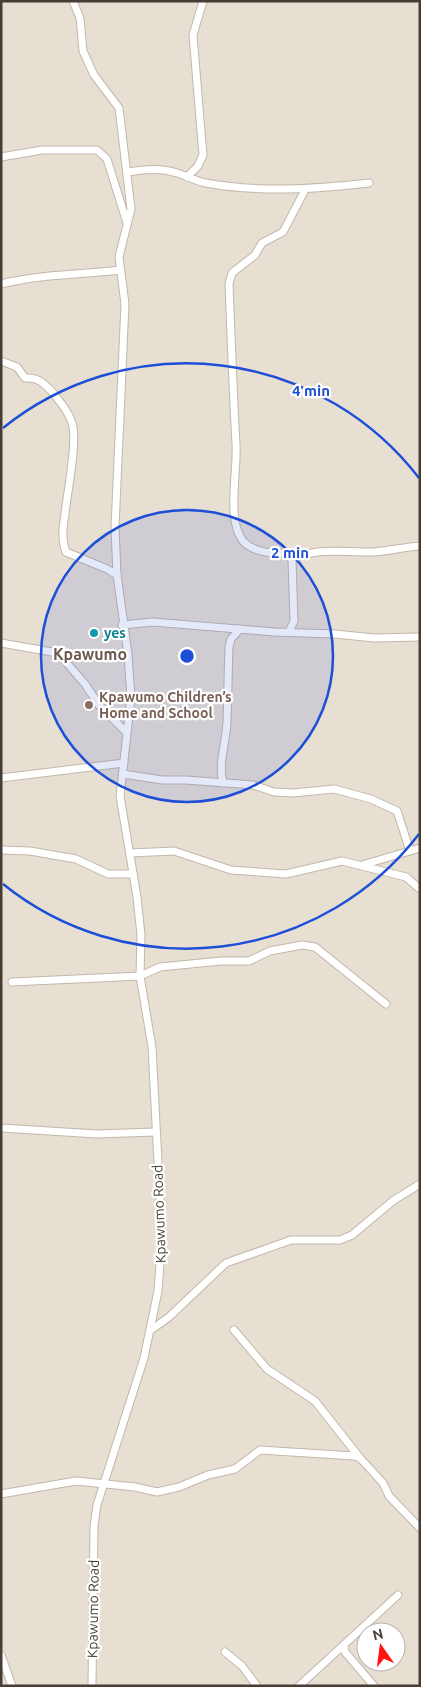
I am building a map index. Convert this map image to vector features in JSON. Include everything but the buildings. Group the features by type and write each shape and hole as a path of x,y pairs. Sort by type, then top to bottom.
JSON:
{"street":[{"name":"Kpawumo Road","path":"73,1 80,18 83,51 94,74 119,108 132,209 119,258 125,304 115,527 117,575 122,625 128,654 131,698 120,796 131,853 141,935 140,976 152,1047 162,1248 158,1291 151,1330 129,1408 102,1483 94,1526 92,1686"},
{"path":"186,177 198,166 203,155 193,35 203,1"},
{"path":"1,157 42,150 97,150 107,159 128,224"},
{"path":"128,172 145,168 176,172 205,183 305,190 370,183"},
{"path":"305,190 284,232 262,242 255,255 232,273 229,284 230,358 237,446 235,463 237,524 243,541 256,550 301,554 325,551 374,552 420,546"},
{"path":"1,284 38,276 57,277 120,270"},
{"path":"1,362 18,367 26,378 35,377 46,384 61,403 73,424 73,443 63,528 63,544 66,552 107,568 117,575"},
{"path":"289,632 294,620 292,560 301,554"},
{"path":"122,625 154,622 374,638 420,637"},
{"path":"222,783 221,756 224,750 227,721 229,647 231,639 240,629"},
{"path":"1,643 58,653 85,684 99,705 126,732"},
{"path":"1,778 124,763"},
{"path":"123,774 162,780 253,785 274,792 294,793 334,789 371,799 397,811 410,850"},
{"path":"362,866 420,848"},
{"path":"1,850 30,851 76,859 108,874 133,874"},
{"path":"131,853 174,851 231,870 286,874 342,861 406,877 420,889"},
{"path":"12,982 140,976 160,967 221,961 249,961 270,951 302,945 316,947 386,1004"},
{"path":"1,1128 97,1134 155,1132"},
{"path":"151,1330 169,1317 226,1262 291,1240 340,1240 352,1235 394,1200 420,1184"},
{"path":"234,1330 267,1369 315,1401 360,1458 383,1482 389,1496 420,1528"},
{"path":"1,1494 76,1481 102,1483 157,1492 235,1469 260,1450 354,1456 360,1458"},
{"path":"299,1686 398,1594"},
{"path":"344,1646 345,1652 374,1686"},
{"path":"225,1652 242,1666 257,1686"},
{"path":"1,1655 12,1686"}],"shaded area":[{"path":"1,1 420,1 420,1686 1,1686"}],"place":[{"name":"yes","path":"94,633"},
{"name":"Kpawumo Children’s Home and School","path":"89,705"}],"district":[{"name":"Kpawumo","path":"90,654"}]}
